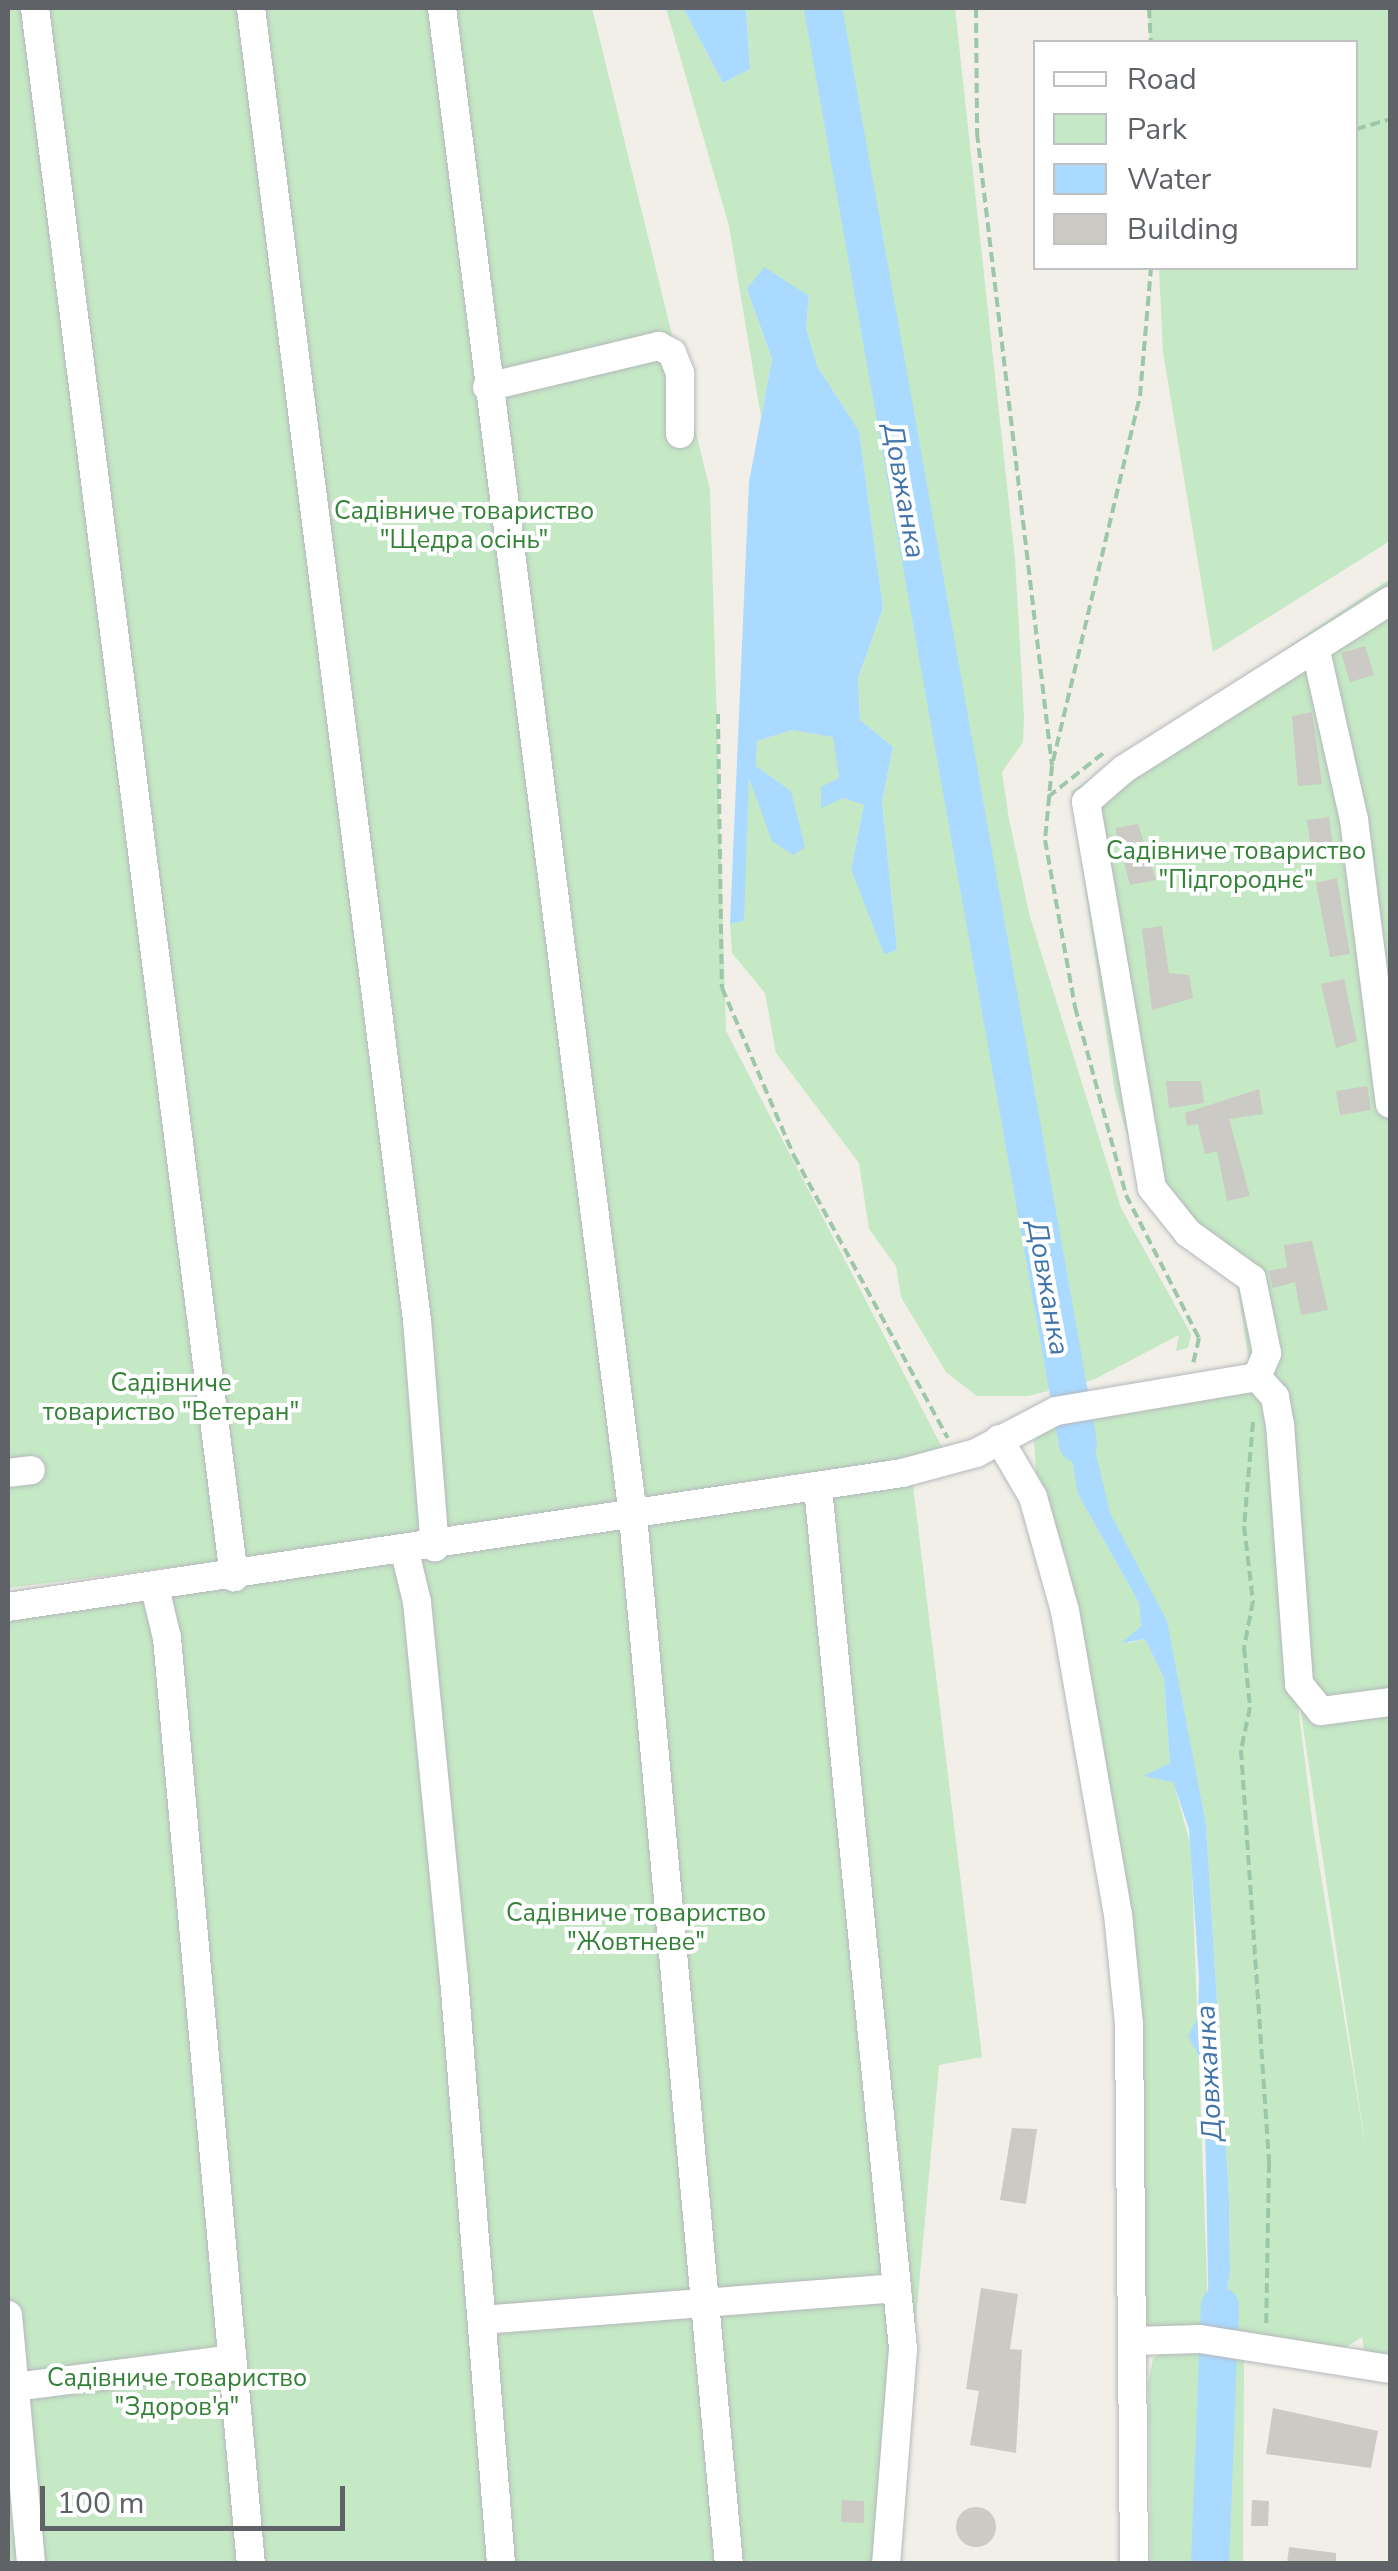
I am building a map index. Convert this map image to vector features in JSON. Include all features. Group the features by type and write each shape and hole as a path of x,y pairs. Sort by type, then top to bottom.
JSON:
{"street":[{"path":"35,8 234,1577"},
{"path":"251,8 412,1282 436,1547"},
{"path":"442,8 633,1516 728,2564"},
{"path":"487,386 658,346 672,353 680,372 680,434"},
{"path":"1257,1377 1266,1353 1252,1278 1188,1233 1152,1188 1086,802 1124,768 1390,601"},
{"path":"1316,651 1354,820 1390,1104"},
{"path":"8,1607 405,1552 818,1488 955,1458 1070,1408 1179,1386 1257,1377"},
{"path":"1257,1377 1275,1397 1280,1424 1299,1684 1321,1711 1390,1702"},
{"path":"999,1439 1033,1497 1065,1611 1118,1914 1129,2024 1134,2564"},
{"path":"818,1488 903,2379 886,2564"},
{"path":"405,1552 418,1602 501,2564"},
{"path":"156,1588 168,1638 251,2564"},
{"path":"482,2320 894,2288"},
{"path":"8,2315 30,2564"},
{"path":"1134,2341 1200,2339 1390,2369"},
{"path":"14,2387 232,2360"}],"path":[{"path":"976,8 978,133 1052,766"},
{"path":"1148,8 1151,40"},
{"path":"1358,128 1390,119"},
{"path":"1151,270 1140,396 1052,766 1045,840 1075,1007 1126,1195 1200,1338 1179,1386"},
{"path":"718,714 722,988 794,1156 955,1458"},
{"path":"1248,2346 1269,2313 1269,2163 1241,1750 1250,1707 1244,1648 1254,1601 1244,1526 1254,1414"}],"green space":[{"name":"Садівниче товариство \"Щедра осінь\"","path":"8,8 592,8 710,490 726,1031 946,1455 857,1482 8,1588"},
{"path":"666,8 683,8 723,83 750,69 746,8 955,8 1015,559 1024,716 1023,742 1002,772 1009,819 1030,917 1121,1208 1191,1334 1188,1348 1176,1351 1179,1335 1093,1380 1028,1396 977,1396 946,1372 901,1297 896,1266 869,1229 859,1163 776,1053 765,993 732,953 730,924 743,921 749,775 791,791 756,766 757,741 792,730 834,737 839,778 821,807 843,798 864,805 851,869 897,950 882,801 893,747 860,720 858,678 883,608 859,431 817,366 806,328 809,296 747,289 772,359 761,417 729,226"},
{"path":"1148,8 1390,8 1390,541 1213,652 1163,352 1159,270 1358,270 1358,40 1150,40"},
{"name":"Садівниче товариство \"Підгороднє\"","path":"1390,579 1390,2360 1365,2355 1362,2337 1343,2349 1220,2333 1230,2272 1229,2196 1206,1824 1170,1639 1110,1513 1079,1420 1251,1377 1233,1255 1142,1185 1115,1093 1071,792","holes":["1295,1672 1367,2156 1313,1827"]},
{"path":"1072,1422 1078,1494 1139,1603 1141,1626 1128,1643 1145,1639 1164,1678 1170,1763 1143,1776 1173,1781 1191,1847 1209,2336 1154,2333 1147,2323 1125,1872 1068,1564 1036,1471 1034,1442 1043,1426"},
{"name":"Садівниче товариство \"Жовтневе\"","path":"912,1477 982,2057 939,2065 894,2563 8,2563 8,1610"},
{"path":"1166,2349 1244,2351 1243,2563 1151,2564 1148,2383 1153,2359"}],"water":[{"path":"683,8 746,8 750,69 723,83"},
{"path":"764,267 809,296 806,328 817,366 859,431 883,608 858,678 860,720 893,747 882,801 897,950 884,954 851,869 864,805 843,798 821,808 821,787 839,778 833,737 792,730 757,741 756,766 791,791 805,847 793,855 772,841 749,778 744,921 730,924 749,482 772,359 747,289"},
{"path":"1079,1420 1091,1433 1110,1513 1167,1621 1206,1824 1229,2196 1230,2272 1220,2333 1209,2332 1204,2065 1188,2036 1198,2017 1199,1978 1189,1829 1173,1782 1143,1776 1170,1763 1164,1678 1145,1639 1122,1643 1141,1626 1139,1603 1078,1494 1066,1422"}],"building":[{"path":"1365,646 1374,675 1350,682 1341,653"},
{"path":"1312,712 1322,784 1298,786 1292,716"},
{"path":"1329,817 1333,846 1311,850 1307,820"},
{"path":"1138,824 1156,880 1130,885 1115,828"},
{"path":"1337,878 1350,954 1330,957 1316,883"},
{"path":"1162,926 1169,973 1189,975 1193,998 1152,1010 1142,929"},
{"path":"1344,979 1357,1041 1336,1048 1321,984"},
{"path":"1166,1081 1201,1081 1204,1103 1169,1108"},
{"path":"1367,1086 1371,1110 1340,1115 1336,1091"},
{"path":"1259,1089 1263,1114 1229,1119 1250,1196 1227,1201 1217,1151 1205,1154 1198,1124 1187,1126 1185,1113"},
{"path":"1312,1241 1328,1310 1301,1315 1295,1282 1273,1288 1269,1271 1287,1267 1284,1245"},
{"path":"1012,2128 1037,2129 1026,2204 1000,2200"},
{"path":"981,2288 1018,2294 1010,2349 1022,2350 1016,2453 970,2445 979,2391 966,2389"},
{"path":"1273,2408 1378,2431 1371,2468 1266,2454"},
{"path":"842,2500 864,2501 864,2523 841,2522"},
{"path":"1252,2500 1269,2501 1268,2526 1251,2526"},
{"path":"976,2507 990,2513 996,2527 990,2541 976,2547 962,2541 956,2527 962,2513"},
{"path":"1289,2547 1336,2553 1336,2564 1287,2564"}],"waterway":[{"name":"Довжанка","path":"823,8 1078,1444"},
{"name":"Довжанка","path":"1210,2564 1220,2306"}],"park label":[{"name":"Садівниче товариство \"Ветеран\"","path":"171,1398"},
{"name":"Садівниче товариство \"Здоров'я\"","path":"177,2394"}]}
